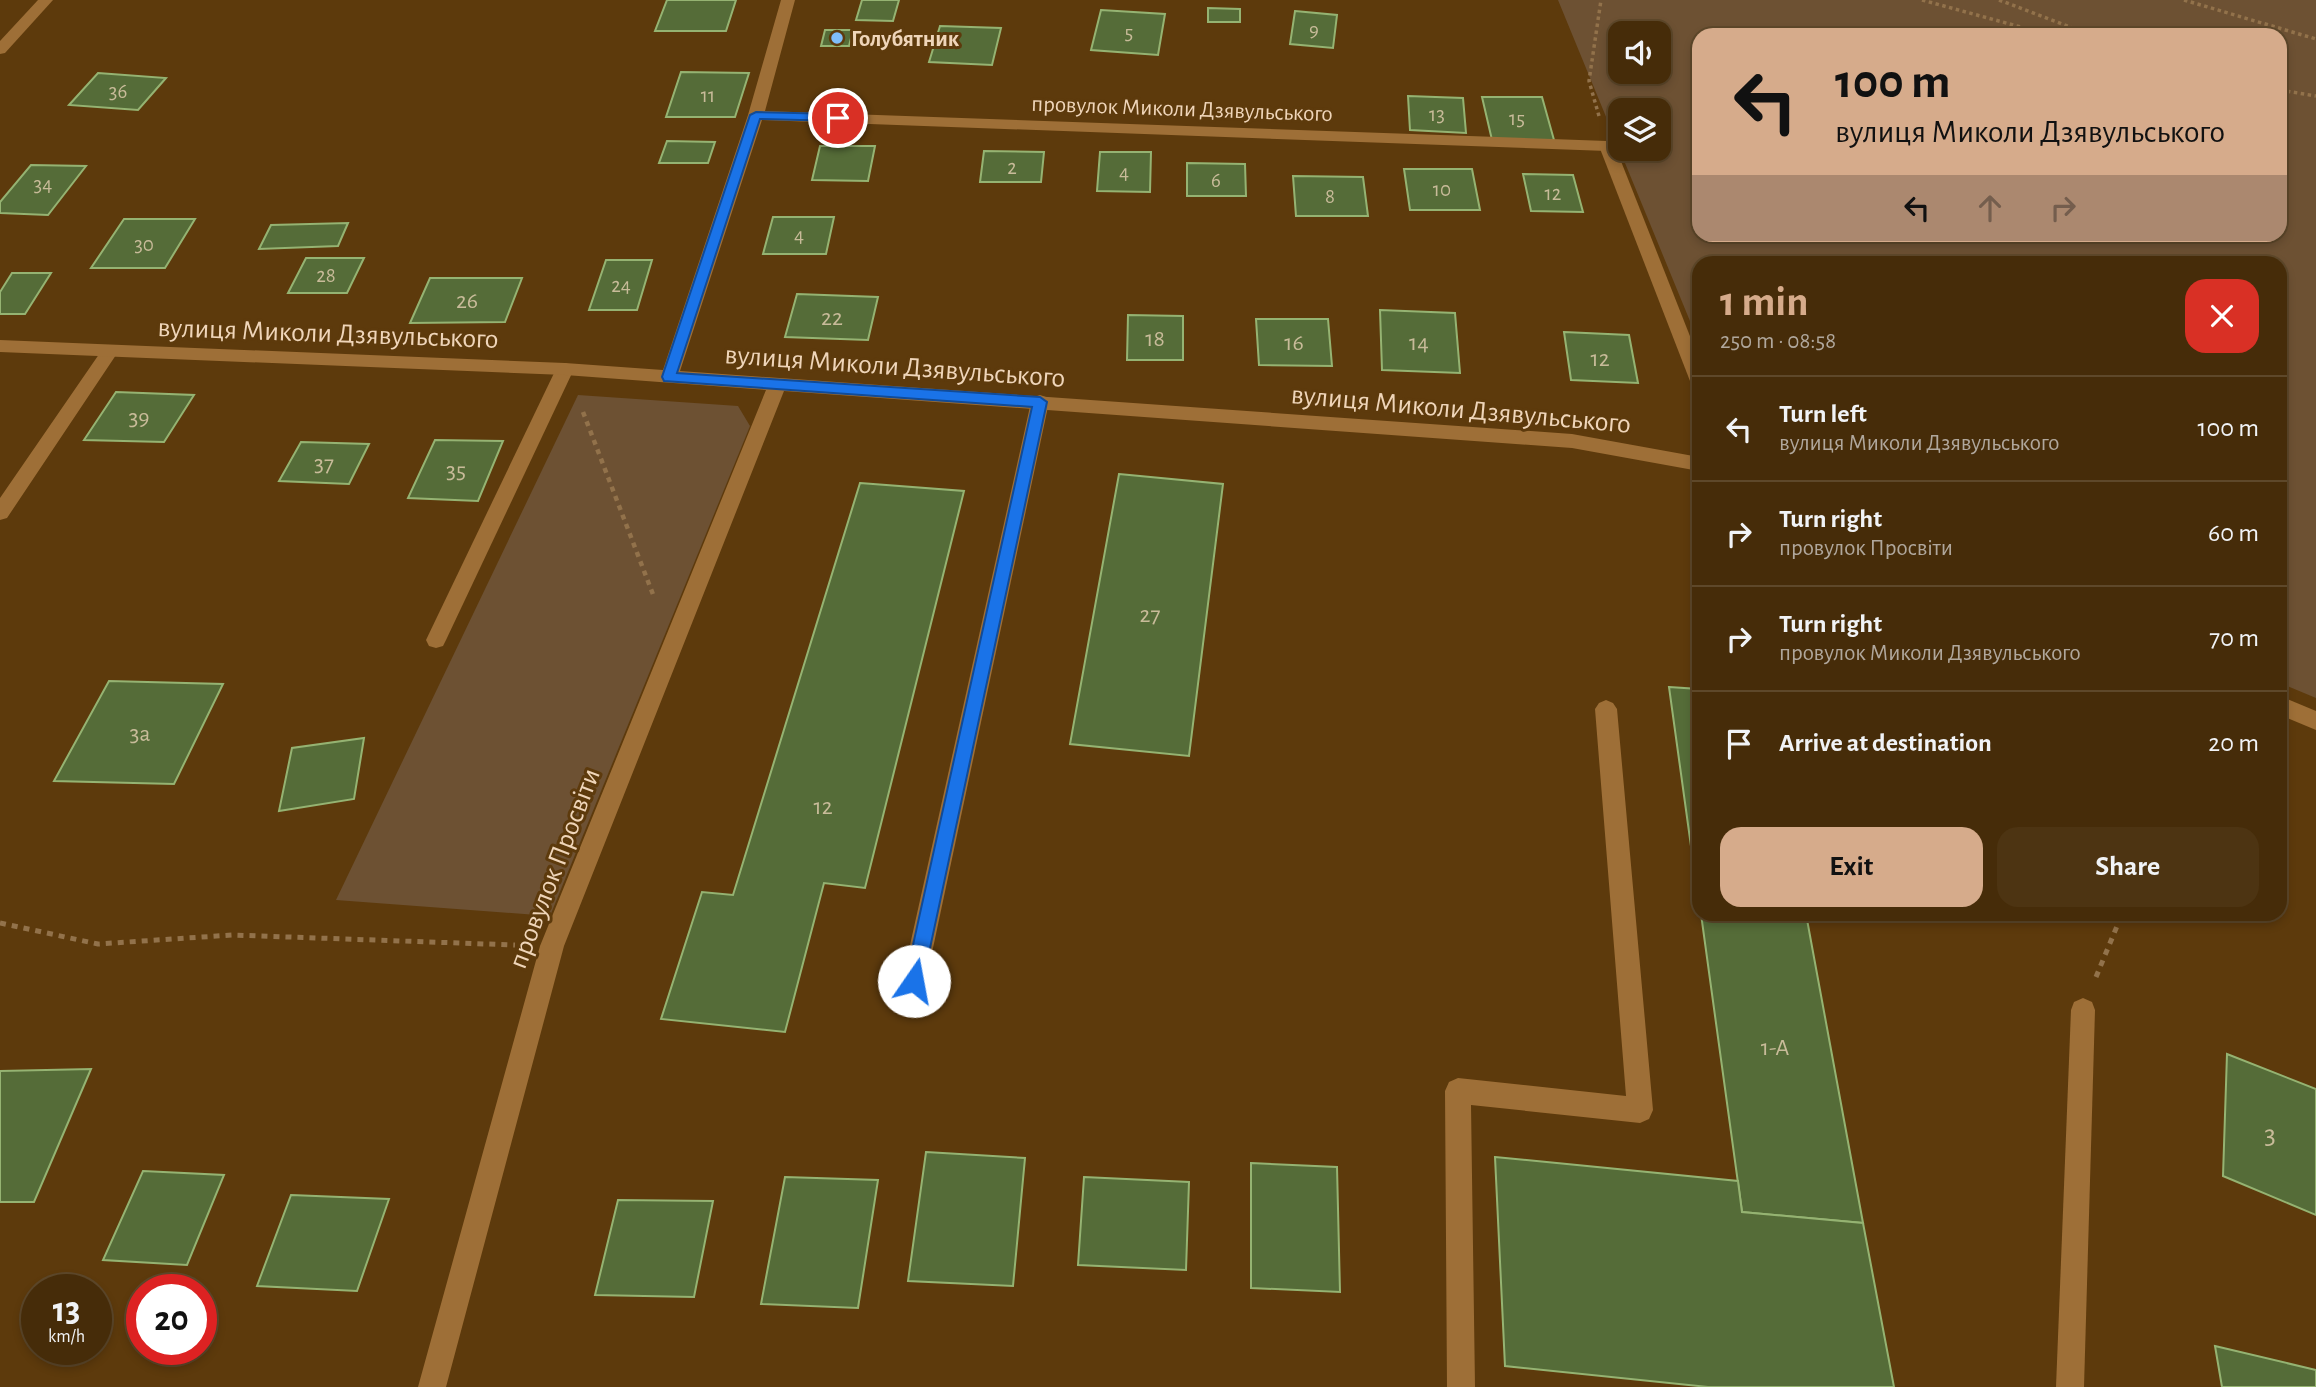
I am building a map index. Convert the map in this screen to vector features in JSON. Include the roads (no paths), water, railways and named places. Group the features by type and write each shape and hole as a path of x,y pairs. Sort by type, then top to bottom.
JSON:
{"street":[{"path":"0,50 46,0"},
{"path":"669,377 756,115 788,0"},
{"name":"провулок Миколи Дзявульського","path":"756,115 1607,146 1692,363"},
{"name":"вулиця Миколи Дзявульського","path":"0,346 565,369 1572,441 1692,463"},
{"path":"0,513 110,351"},
{"path":"436,640 565,369"},
{"name":"провулок Просвіти","path":"432,1387 552,946 777,385"},
{"path":"914,981 1040,402"},
{"path":"2287,708 2316,721"},
{"path":"1461,1387 1458,1091 1640,1110 1606,709"},
{"path":"2070,1387 2083,1010"}],"place":[{"name":"Голубятник","path":"837,38"}]}
